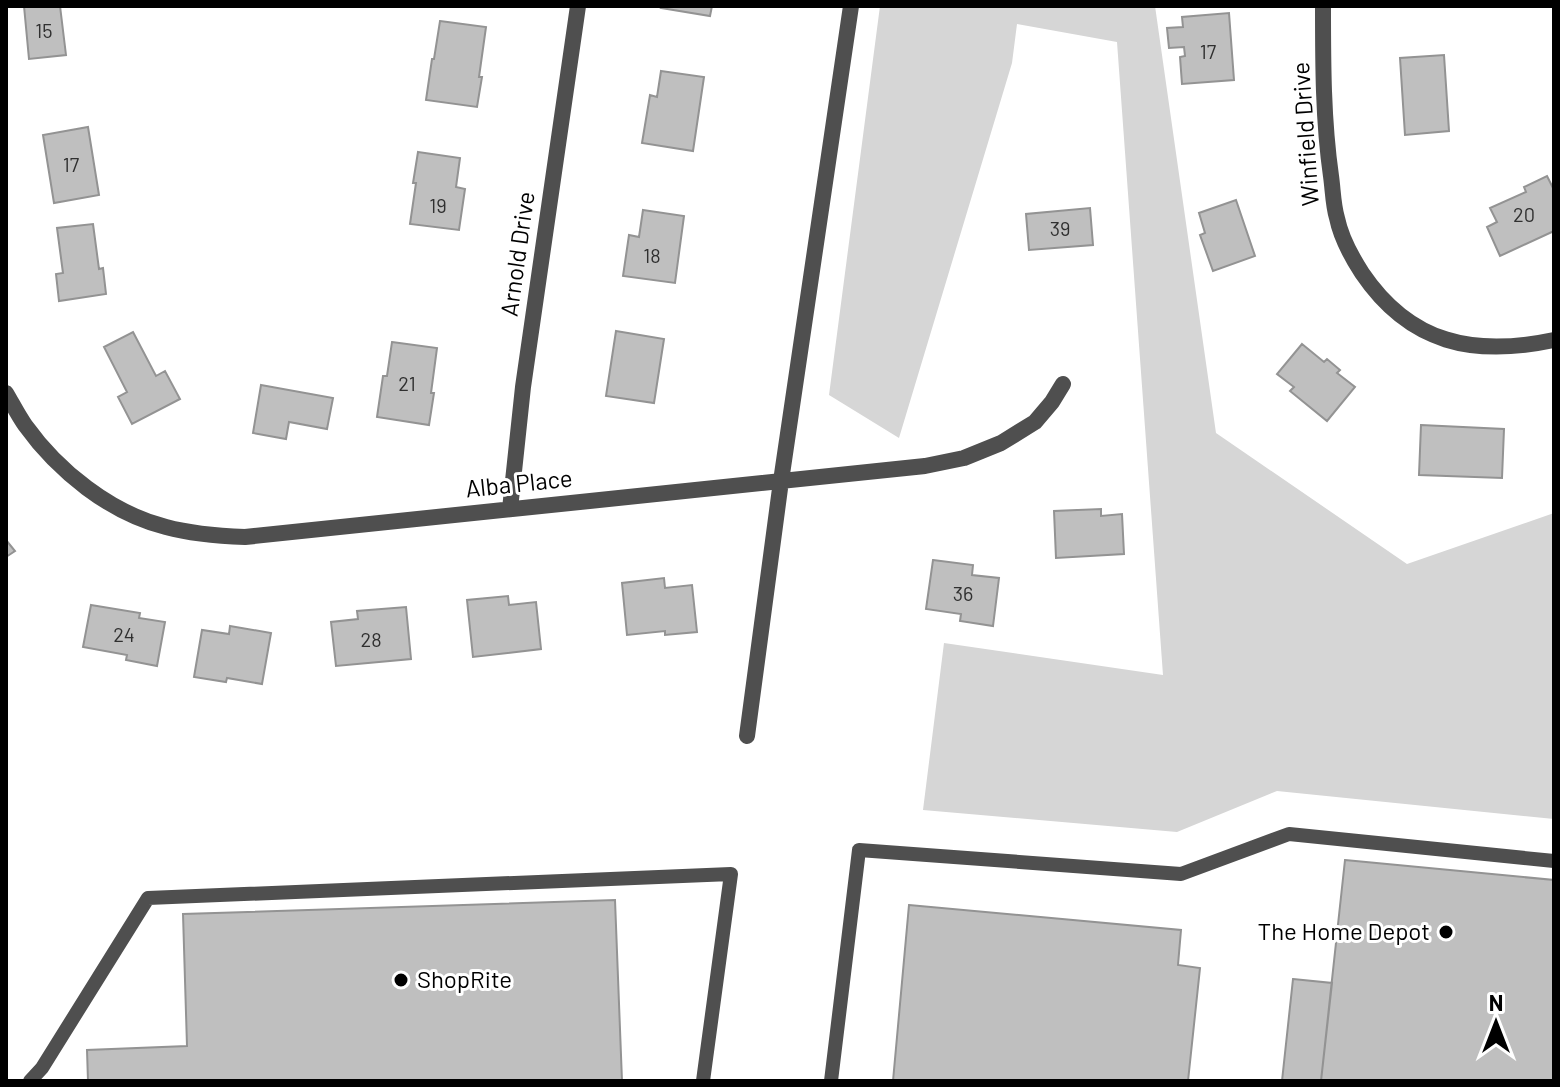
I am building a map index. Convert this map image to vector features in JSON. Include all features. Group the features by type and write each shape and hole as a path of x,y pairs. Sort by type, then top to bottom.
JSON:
{"street":[{"name":"Arnold Drive","path":"510,509 523,387 578,6"},
{"path":"747,736 851,6"},
{"name":"Winfield Drive","path":"1323,6 1326,140 1337,219 1351,256 1373,289 1402,317 1446,341 1495,348 1554,340"},
{"name":"Alba Place","path":"6,393 23,423 46,452 78,481 109,502 166,527 205,535 245,537 925,466 964,458 1001,443 1035,422 1063,384"}],"lane":[{"path":"831,1081 859,850 1181,874 1289,834 1554,861"},
{"path":"30,1081 42,1068 148,898 731,874 703,1081"}],"shaded area":[{"path":"880,6 1155,6 1216,433 1407,564 1554,513 1554,819 1277,791 1177,832 923,810 944,643 1163,675 1117,42 1017,24 1012,63 899,438 829,395"}],"building":[{"path":"24,6 60,6 66,55 29,59"},
{"path":"662,6 712,6 710,16"},
{"path":"1229,13 1234,80 1182,84 1180,57 1185,56 1184,47 1169,48 1167,28 1183,27 1182,17"},
{"path":"440,21 486,27 477,107 426,100"},
{"path":"1444,55 1449,131 1405,135 1400,58"},
{"path":"661,71 704,77 693,151 642,143 650,95 657,97"},
{"path":"88,127 99,195 54,203 43,135"},
{"path":"418,152 460,158 456,187 465,189 459,230 410,224"},
{"path":"1547,176 1554,190 1554,231 1500,256 1487,227 1497,222 1490,208 1526,192 1524,187"},
{"path":"1236,200 1255,256 1213,271 1200,235 1205,233 1199,213"},
{"path":"1090,208 1093,245 1029,250 1026,214"},
{"path":"643,210 684,216 675,283 623,276 629,235 639,237"},
{"path":"93,224 106,294 59,301 56,274 63,273 57,228"},
{"path":"616,331 664,339 654,403 606,396"},
{"path":"133,332 156,376 165,371 180,399 132,424 118,397 127,392 104,347"},
{"path":"392,342 437,348 429,425 377,417"},
{"path":"1302,344 1324,362 1327,359 1340,370 1337,373 1355,387 1327,421 1290,391 1294,387 1277,374"},
{"path":"261,385 333,398 327,429 289,422 286,439 253,433"},
{"path":"1421,425 1504,429 1502,478 1419,475"},
{"path":"1101,509 1101,516 1122,514 1124,554 1056,558 1054,511"},
{"path":"6,540 15,551 6,557"},
{"path":"933,560 973,565 972,575 999,578 993,626 960,621 961,614 926,609"},
{"path":"664,578 665,588 692,585 697,632 627,635 622,583"},
{"path":"508,596 509,605 536,602 541,649 473,657 467,600"},
{"path":"91,605 140,613 139,618 165,622 157,666 126,660 127,655 83,647"},
{"path":"406,607 411,659 336,666 331,622 358,619 357,611"},
{"path":"230,626 271,633 262,684 194,677 202,630 229,634"},
{"name":"The Home Depot","path":"1345,860 1554,880 1554,1081 1321,1081"},
{"name":"ShopRite","path":"615,900 622,1081 88,1081 87,1050 187,1046 183,914"},
{"path":"909,905 1181,930 1178,965 1200,968 1188,1081 893,1081"},
{"path":"1293,979 1332,983 1321,1081 1282,1081"}],"place":[{"name":"The Home Depot","path":"1446,932"},
{"name":"ShopRite","path":"401,980"}]}
